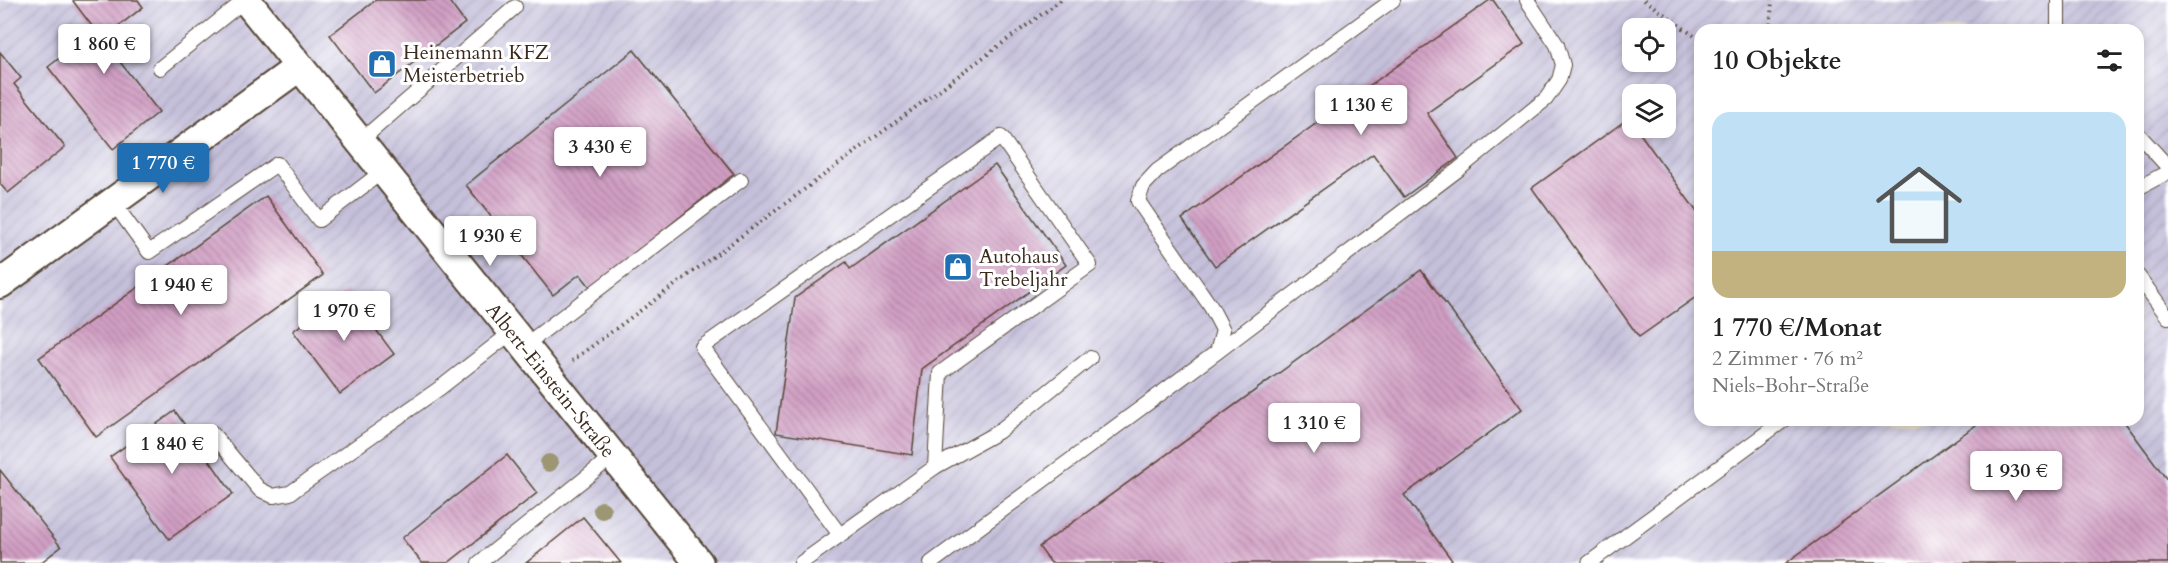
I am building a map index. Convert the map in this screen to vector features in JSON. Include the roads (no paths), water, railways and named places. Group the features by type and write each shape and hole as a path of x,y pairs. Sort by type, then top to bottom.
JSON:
{"street":[{"name":"Albert-Einstein-Straße","path":"246,0 699,563"},
{"path":"3,275 113,202 299,67"}],"lane":[{"path":"160,68 246,0"},
{"path":"1217,352 1223,330 1212,307 1138,201 1143,186 1157,171 1393,0"},
{"path":"931,563 1460,169 1546,99 1559,80 1563,65 1557,45 1527,0"},
{"path":"2058,0 2058,24"},
{"path":"359,142 515,7"},
{"path":"840,535 702,347 1001,137 1090,265 940,373 935,467"},
{"path":"2144,141 2168,170 2144,184"},
{"path":"113,202 149,252 277,164 319,220 383,171"},
{"path":"212,433 259,489 273,496 290,493 440,388 518,339 741,180"},
{"path":"2144,284 2168,317"},
{"path":"801,563 935,467 998,432 1090,358"},
{"path":"1589,563 1776,426"},
{"path":"479,563 613,456"}],"place":[{"name":"Heinemann KFZ Meisterbetrieb","path":"382,64"},
{"name":"Autohaus Trebeljahr","path":"958,267"}]}
